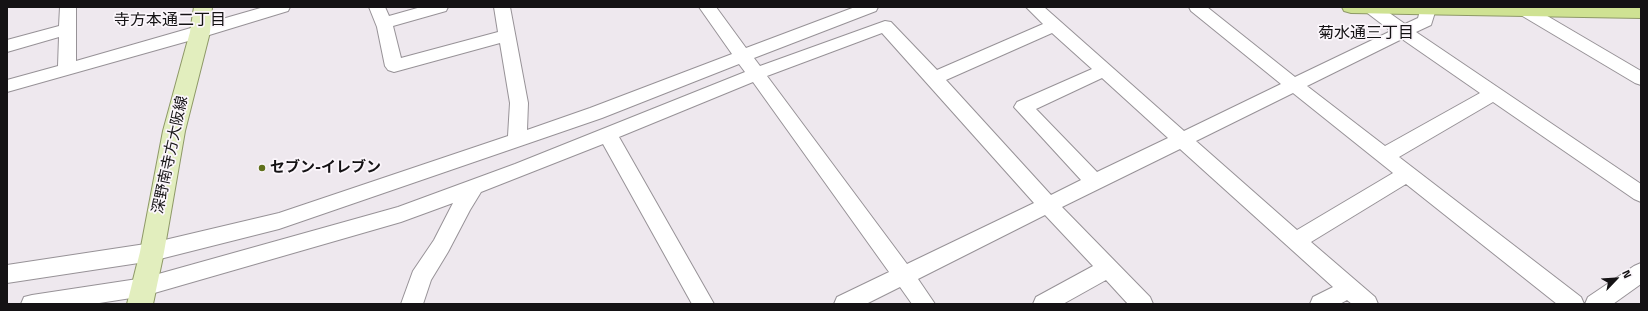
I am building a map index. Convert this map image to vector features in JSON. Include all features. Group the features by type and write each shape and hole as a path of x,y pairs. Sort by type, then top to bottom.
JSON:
{"highway":[{"path":"1351,7 1641,12"}],"main road":[{"name":"深野南寺方大阪線","path":"142,295 152,252 174,131 200,32 203,7"}],"street":[{"path":"67,68 68,7"},
{"path":"7,86 200,32 282,7"},
{"path":"377,7 384,23 394,66 508,35"},
{"path":"384,23 440,7"},
{"path":"502,7 519,103 517,140"},
{"path":"707,7 924,304"},
{"path":"7,274 152,252 278,221 596,113 870,7"},
{"path":"1034,7 1367,304"},
{"path":"1197,7 1294,86 1573,304"},
{"path":"1372,8 1404,32 1641,194"},
{"path":"845,304 1404,32 1425,21 1428,9"},
{"path":"1524,9 1641,79"},
{"path":"934,78 1055,25"},
{"path":"32,304 142,295 401,214 608,135 756,74 885,26 934,78 1048,206 1142,304"},
{"path":"7,46 67,29"},
{"path":"1095,182 1023,107 1104,70"},
{"path":"1384,156 1494,93"},
{"path":"608,135 703,304"},
{"path":"1296,241 1406,174"},
{"path":"412,304 421,277 453,226 462,205 475,186"},
{"path":"1044,304 1108,268"},
{"path":"1596,304 1641,272"},
{"path":"1321,304 1349,288"}],"place":[{"name":"セブン-イレブン","path":"262,168"}],"district":[{"name":"寺方本通二丁目","path":"170,21"},
{"name":"菊水通三丁目","path":"1366,34"}]}
